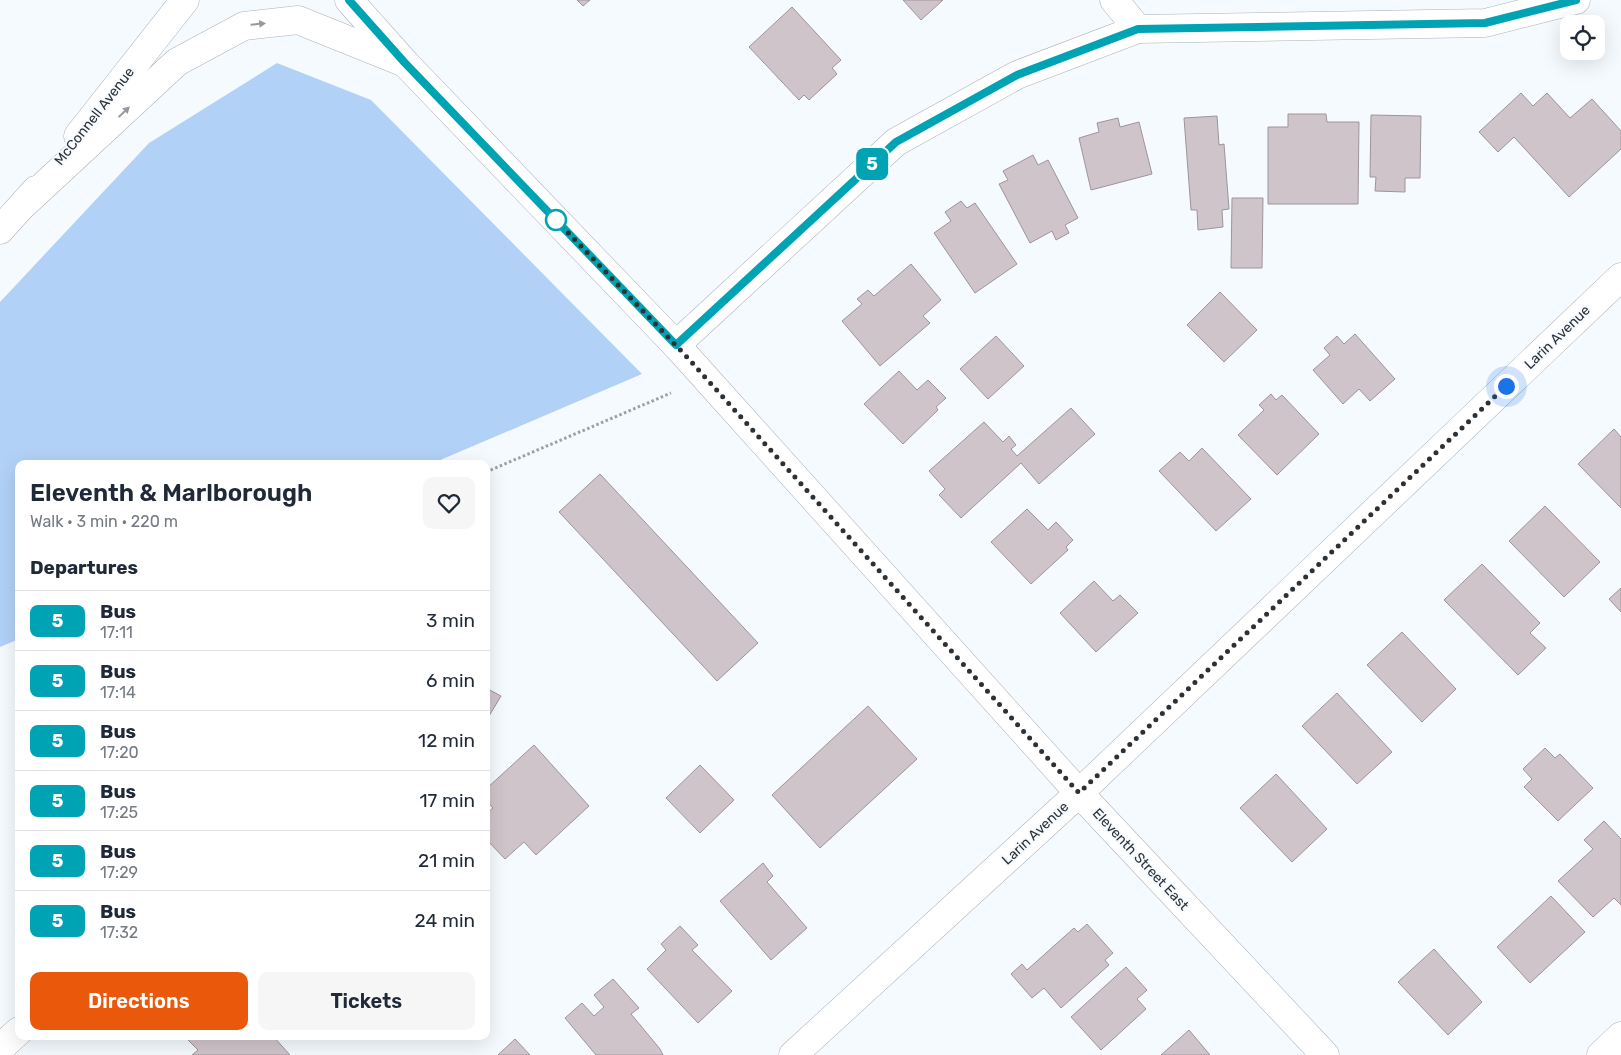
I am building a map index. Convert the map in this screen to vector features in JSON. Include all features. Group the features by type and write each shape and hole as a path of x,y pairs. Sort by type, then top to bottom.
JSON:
{"street":[{"name":"McConnell Avenue","path":"0,230 24,204 185,0"},
{"name":"Eleventh Street East","path":"349,0 405,63 676,345 1079,793 1325,1055"},
{"path":"1114,0 1138,29"},
{"path":"676,345 896,142 1017,75 1138,29 1485,23 1576,0"},
{"path":"24,204 177,62 244,26 298,20 405,63"},
{"name":"Larin Avenue","path":"794,1055 1079,793 1621,277"},
{"path":"0,1048 15,1035"},
{"path":"1601,1055 1621,1036"}],"path":[{"path":"490,470 706,378"}],"shaded area":[{"path":"277,63 371,100 642,374 440,460 15,460 15,641 0,647 0,302 149,143"}],"building":[{"path":"577,0 590,0 583,6"},
{"path":"903,0 943,0 921,20"},
{"path":"792,7 841,60 832,68 837,74 809,100 804,95 799,100 749,47"},
{"path":"1521,93 1533,106 1547,93 1570,118 1592,99 1621,131 1621,149 1569,197 1514,137 1498,152 1479,132"},
{"path":"1288,114 1326,114 1327,122 1359,122 1358,204 1268,204 1268,127 1288,127"},
{"path":"1371,115 1421,116 1420,178 1405,178 1405,192 1375,191 1376,177 1370,177"},
{"path":"1217,116 1219,145 1224,144 1229,209 1222,210 1223,227 1198,230 1197,210 1191,210 1184,118"},
{"path":"1118,118 1120,127 1139,122 1152,174 1091,190 1079,138 1099,132 1097,123"},
{"path":"1033,155 1038,165 1048,160 1078,218 1065,225 1069,233 1056,240 1052,231 1030,243 999,184 1008,180 1003,171"},
{"path":"1232,198 1263,198 1262,268 1231,268"},
{"path":"961,201 967,208 975,203 1017,264 975,293 934,233 951,221 945,212"},
{"path":"911,264 941,300 923,316 930,323 880,366 842,321 862,304 857,299 868,290 874,296"},
{"path":"1220,292 1257,330 1224,362 1187,325"},
{"path":"1355,334 1395,379 1370,401 1359,389 1343,404 1313,370 1330,355 1324,348 1337,336 1344,344"},
{"path":"996,336 1024,366 988,399 960,369"},
{"path":"899,371 917,390 928,380 946,398 936,407 938,410 903,444 864,404"},
{"path":"1271,394 1276,400 1282,395 1319,434 1277,475 1238,435 1264,410 1259,405"},
{"path":"1071,408 1095,434 1039,484 1021,463 961,518 939,495 945,489 929,471 984,422 1003,442 1009,436 1016,445 1011,449 1017,456"},
{"path":"1614,429 1621,437 1621,508 1578,464"},
{"path":"1202,448 1251,499 1216,531 1159,471 1180,452 1189,461"},
{"path":"600,474 758,643 717,681 559,512"},
{"path":"1545,506 1600,562 1564,597 1509,541"},
{"path":"1027,509 1048,530 1056,522 1073,540 1066,547 1068,550 1031,584 991,542"},
{"path":"1482,564 1540,623 1530,633 1546,648 1518,675 1444,600"},
{"path":"1094,581 1113,601 1120,595 1138,613 1096,652 1060,613"},
{"path":"1621,588 1621,612 1609,599"},
{"path":"1402,632 1456,689 1422,722 1367,665"},
{"path":"490,690 501,696 490,714"},
{"path":"1337,693 1392,752 1357,784 1302,726"},
{"path":"868,706 917,759 820,848 772,795"},
{"path":"534,745 589,806 536,855 524,842 505,859 490,843 490,811 493,808 490,805 490,785"},
{"path":"1545,748 1555,758 1560,754 1593,788 1558,821 1524,787 1532,779 1523,769"},
{"path":"700,765 734,800 700,833 666,798"},
{"path":"1276,774 1327,829 1292,862 1240,808"},
{"path":"1604,821 1621,839 1621,905 1614,898 1593,917 1558,881 1593,849 1584,840"},
{"path":"763,863 773,876 767,882 807,928 771,960 720,901"},
{"path":"1551,896 1585,932 1530,983 1497,947"},
{"path":"1087,924 1113,953 1105,960 1109,965 1061,1008 1044,988 1032,998 1011,974 1022,964 1027,970 1074,928 1078,932"},
{"path":"680,926 698,945 692,950 732,991 698,1023 647,969 666,950 661,944"},
{"path":"1434,949 1482,1002 1448,1035 1398,982"},
{"path":"1126,967 1147,990 1137,999 1146,1009 1101,1050 1071,1017"},
{"path":"613,979 639,1008 631,1014 663,1055 596,1055 565,1018 582,1003 594,1016 604,1007 594,995"},
{"path":"1189,1030 1210,1055 1161,1055"},
{"path":"515,1039 530,1055 498,1055"},
{"path":"188,1040 277,1040 290,1055 192,1055 198,1050"}],"bus line":[{"name":"5","path":"349,0 405,63 676,345 896,142 1017,75 1034,68 1138,29 1485,23 1576,0"}],"route":[{"path":"556,220 686,356 1079,793 1506,386"}]}
